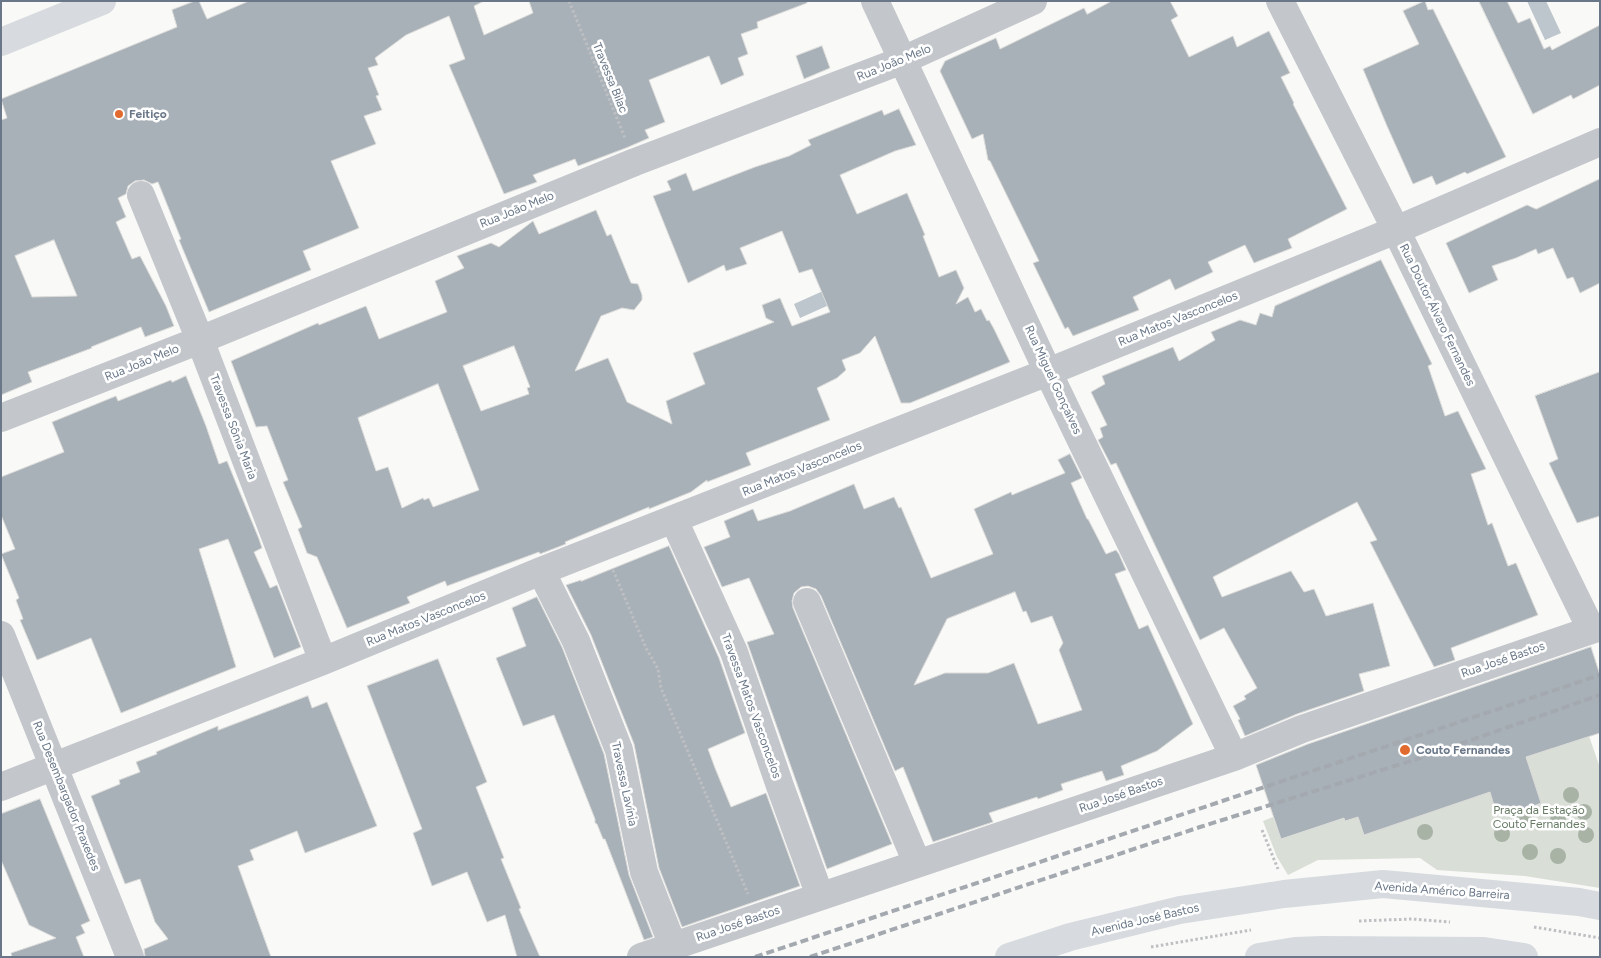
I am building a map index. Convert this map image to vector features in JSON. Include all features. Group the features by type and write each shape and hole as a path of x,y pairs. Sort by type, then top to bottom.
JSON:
{"main road":[{"path":"1,42 102,1"},
{"name":"Avenida Américo Barreira","path":"1282,884 1383,884 1569,901 1600,906"},
{"name":"Avenida José Bastos","path":"1009,957 1070,937 1282,884"},
{"path":"1259,957 1295,952 1484,951 1524,957"}],"street":[{"name":"Rua Miguel Gonçalves","path":"875,1 1048,372 1234,757"},
{"name":"Rua João Melo","path":"1,418 200,340 635,162 903,60 1033,1"},
{"name":"Rua Doutor Álvaro Fernandes","path":"1280,1 1595,628"},
{"name":"Rua Matos Vasconcelos","path":"1,787 323,661 542,571 1048,372 1396,230 1600,142"},
{"name":"Travessa Sônia Maria","path":"141,195 200,340 323,661"},
{"name":"Travessa Matos Vasconcelos","path":"674,520 734,652 820,896"},
{"name":"Travessa Lavínia","path":"542,571 576,641 619,750 644,872 673,946"},
{"path":"806,602 917,863"},
{"name":"Rua José Bastos","path":"641,957 1234,757 1302,729 1595,628"},
{"name":"Rua Desembargador Praxedes","path":"1,635 130,957"}],"path":[{"name":"Travessa Bilac","path":"569,1 635,162"},
{"path":"603,547 646,648 658,669 661,688 758,917"},
{"path":"1262,830 1282,884"}],"green space":[{"name":"Praça da Estação Couto Fernandes","path":"1589,736 1600,768 1600,888 1525,876 1437,870 1420,858 1318,860 1288,875 1277,857 1263,821 1273,817 1281,839"}],"shaded area":[{"path":"1527,1 1546,1 1561,33 1545,40"},
{"path":"823,291 829,305 800,318 794,304"}],"building":[{"path":"199,1 207,19 249,1 484,1 474,6 484,35 533,13 529,1 807,1 807,3 757,22 758,28 741,34 748,54 738,58 744,75 721,85 709,56 649,80 665,122 645,130 649,138 578,166 575,159 533,175 537,182 504,194 449,65 465,59 449,16 406,35 375,58 378,65 368,68 379,95 376,96 382,110 364,116 376,144 331,161 359,228 303,251 311,270 209,312 179,240 181,239 158,182 152,184 144,180 135,181 128,186 126,194 118,198 126,217 116,222 132,259 140,256 166,306 174,326 145,337 141,327 28,372 32,382 1,395 1,120 7,118 1,99 177,27 172,10","holes":["54,240 77,296 32,297 15,256"]},
{"path":"1112,1 1170,1 1178,16 1171,20 1189,57 1233,36 1237,47 1269,31 1290,73 1281,77 1347,209 1288,239 1292,248 1254,263 1245,245 1208,262 1213,272 1175,290 1170,279 1133,297 1139,310 1073,336 1068,327 1065,329 1033,263 1039,261 988,160 983,134 972,139 940,71 945,61 996,38 1000,49 1084,8 1087,14"},
{"path":"1425,1 1428,10 1433,9 1506,157 1436,185 1432,176 1413,184 1363,69 1419,44 1403,11"},
{"path":"1479,1 1507,1 1518,23 1530,18 1544,49 1550,46 1552,50 1600,25 1600,85 1573,99 1571,95 1533,114"},
{"path":"822,46 830,68 804,79 796,56"},
{"path":"899,109 916,145 895,151 840,175 857,214 907,193 925,235 923,236 939,277 956,270 964,288 956,304 968,297 975,312 981,309 987,321 989,320 994,329 1010,362 910,403 901,403 875,336 860,353 842,360 846,370 837,378 817,388 830,420 746,453 751,465 707,482 707,480 691,492 649,509 649,507 540,554 539,552 447,586 445,581 407,597 410,603 347,628 317,557 307,553 298,529 302,527 283,482 288,480 267,426 256,427 231,361 318,323 319,325 366,306 379,339 447,312 435,281 464,268 457,256 491,243 499,247 533,221 539,234 596,210 607,236 611,234 631,283 638,284 642,300 634,310 622,308 601,316 575,371 608,358 627,402 672,424 666,401 705,384 693,353 774,322 766,318 762,305 780,298 792,326 830,312 812,269 799,273 782,231 740,248 747,264 726,271 724,265 688,283 653,196 671,190 667,181 686,173 693,191 789,156 811,145 808,140 882,110 884,115","holes":["514,346 530,387 527,388 529,394 481,411 463,366","438,384 479,490 433,507 429,498 424,500 423,498 402,508 388,467 376,471 358,418"]},
{"path":"1600,179 1600,283 1580,293 1573,277 1567,279 1553,248 1538,254 1536,249 1492,266 1498,280 1469,293 1446,243 1527,205 1536,209"},
{"path":"1381,260 1432,364 1428,366 1445,416 1458,411 1486,469 1471,474 1488,525 1492,523 1508,566 1516,563 1538,615 1451,648 1455,660 1434,667 1370,542 1377,540 1357,502 1213,577 1222,597 1291,571 1304,592 1314,589 1326,616 1373,603 1390,666 1359,674 1364,691 1297,714 1245,736 1238,720 1240,719 1233,706 1246,699 1244,696 1257,688 1224,628 1200,640 1116,463 1111,465 1098,440 1103,437 1100,428 1107,425 1091,392 1105,384 1102,376 1173,347 1179,361 1215,340 1211,332 1240,320 1256,325 1260,313 1272,317 1275,306"},
{"path":"1600,372 1600,516 1577,523 1549,463 1558,459 1535,396"},
{"path":"186,376 219,464 227,461 259,539 262,548 254,552 270,588 277,585 301,647 274,658 228,539 199,549 236,667 121,713 91,638 37,660 20,620 23,619 16,600 19,598 1,554 15,549 1,515 1,477 64,452 52,422 116,396 118,401"},
{"path":"1070,454 1082,478 1071,483 1087,519 1106,554 1116,550 1119,554 1126,570 1115,574 1139,629 1148,625 1193,724 1157,751 1121,766 1124,775 1106,781 1102,771 1061,784 1063,790 989,813 993,822 933,842 903,767 895,771 821,596 816,589 808,586 801,587 794,593 793,608 892,844 827,869 747,642 774,634 749,578 722,587 704,547 730,537 724,521 753,509 758,521 790,511 854,484 864,509 894,497 899,508 901,507 931,578 993,554 974,509 1011,492 1012,495 1065,473 1058,460","holes":["1015,592 1023,612 1026,611 1031,623 1052,616 1063,643 1059,650 1082,710 1038,724 1014,663 988,673 945,673 914,685 947,619"]},
{"path":"669,546 719,658 745,733 708,749 715,768 731,807 766,793 800,886 682,927 659,868 634,744 591,635 566,585 581,581"},
{"path":"537,597 562,647 604,754 629,875 653,937 644,940 605,839 603,839 595,823 554,715 523,726 496,658 526,646 512,608"},
{"name":"Couto Fernandes","path":"1591,647 1600,675 1600,733 1526,757 1541,803 1522,811 1496,812 1490,792 1364,835 1358,817 1345,821 1344,818 1281,839 1256,765 1308,744"},
{"path":"438,659 487,782 476,787 504,858 501,859 521,908 519,909 540,957 517,957 505,915 487,922 467,872 432,886 413,833 422,829 367,686"},
{"path":"308,696 312,708 327,702 377,826 305,853 297,831 250,850 254,860 238,866 271,957 145,957 144,949 168,939 155,922 140,879 125,884 91,796 120,784 119,780 140,772 136,762 157,754 156,752 218,726 218,730"},
{"path":"40,799 90,921 81,925 85,933 76,937 84,957 12,957 11,953 56,938 29,925 1,860 1,814"}],"railway":[{"path":"755,957 1600,675"},
{"path":"810,957 1200,827 1417,759 1600,695"}],"place":[{"name":"Feitiço","path":"119,114"},
{"name":"Couto Fernandes","path":"1405,750"}]}
